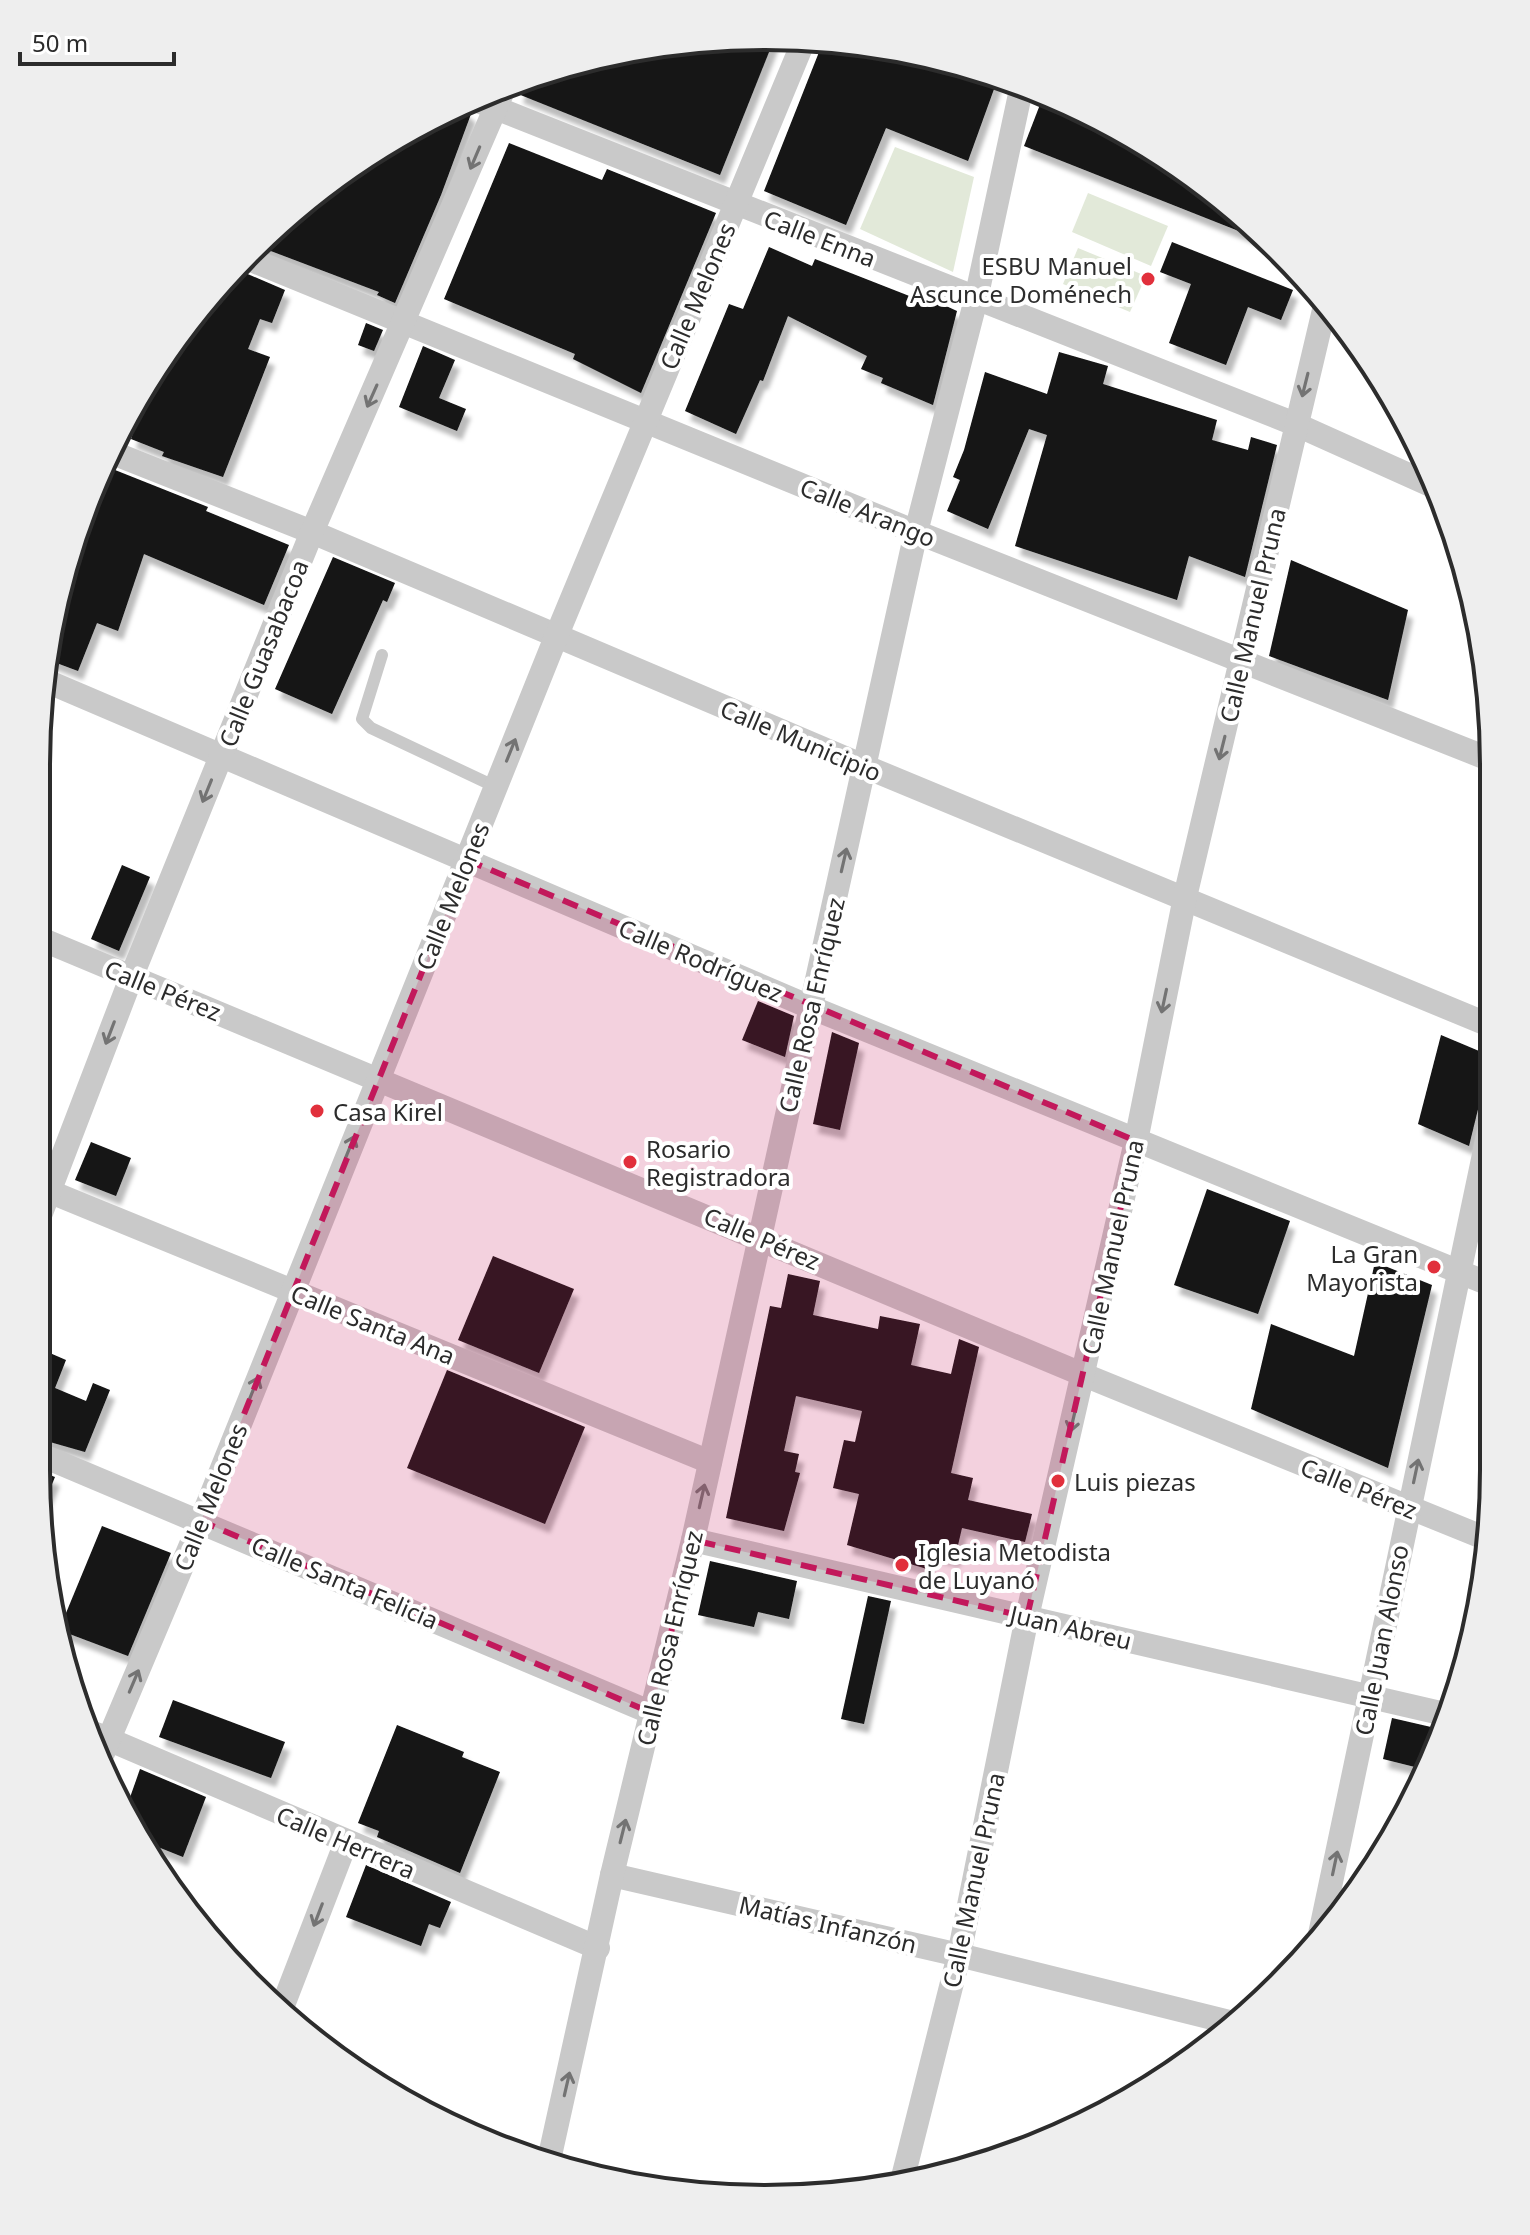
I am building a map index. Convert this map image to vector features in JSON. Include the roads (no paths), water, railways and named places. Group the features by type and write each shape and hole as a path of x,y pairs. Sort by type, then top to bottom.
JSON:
{"street":[{"name":"Calle Melones","path":"103,1740 201,1521 556,637 799,51"},
{"name":"Calle Rosa Enríquez","path":"551,2152 612,1875 693,1540 916,532 976,299 1019,97"},
{"name":"Calle Enna","path":"505,99 735,205 1295,424 1421,481"},
{"name":"Calle Guasabacoa","path":"50,1172 312,532 499,101"},
{"name":"Calle Arango","path":"256,262 916,532 1480,755"},
{"name":"Calle Manuel Pruna","path":"905,2171 959,1955 1027,1617 1136,1141 1185,897 1322,318"},
{"name":"Calle Municipio","path":"121,456 312,532 866,767 1480,1021"},
{"name":"Calle Rodríguez","path":"55,685 810,1007 1480,1281"},
{"name":"Calle Pérez","path":"50,943 759,1236 1084,1375 1476,1535"},
{"name":"Calle Juan Alonso","path":"1324,1915 1480,1171"},
{"name":"Calle Santa Ana","path":"50,1192 710,1462"},
{"name":"Calle Santa Felicia","path":"50,1459 652,1713"},
{"name":"Juan Abreu","path":"693,1540 1437,1712"},
{"name":"Calle Herrera","path":"103,1743 598,1948"},
{"path":"285,2000 346,1842"},
{"name":"Matías Infanzón","path":"612,1875 959,1955 1221,2020"}],"lane":[{"path":"382,655 362,719 371,728 496,787"}],"place":[{"name":"ESBU Manuel Ascunce Doménech","path":"1148,279"},
{"name":"Casa Kirel","path":"317,1111"},
{"name":"Rosario Registradora","path":"630,1162"},
{"name":"La Gran Mayorista","path":"1434,1267"},
{"name":"Luis piezas","path":"1058,1481"},
{"name":"Iglesia Metodista de Luyanó","path":"902,1565"}]}
